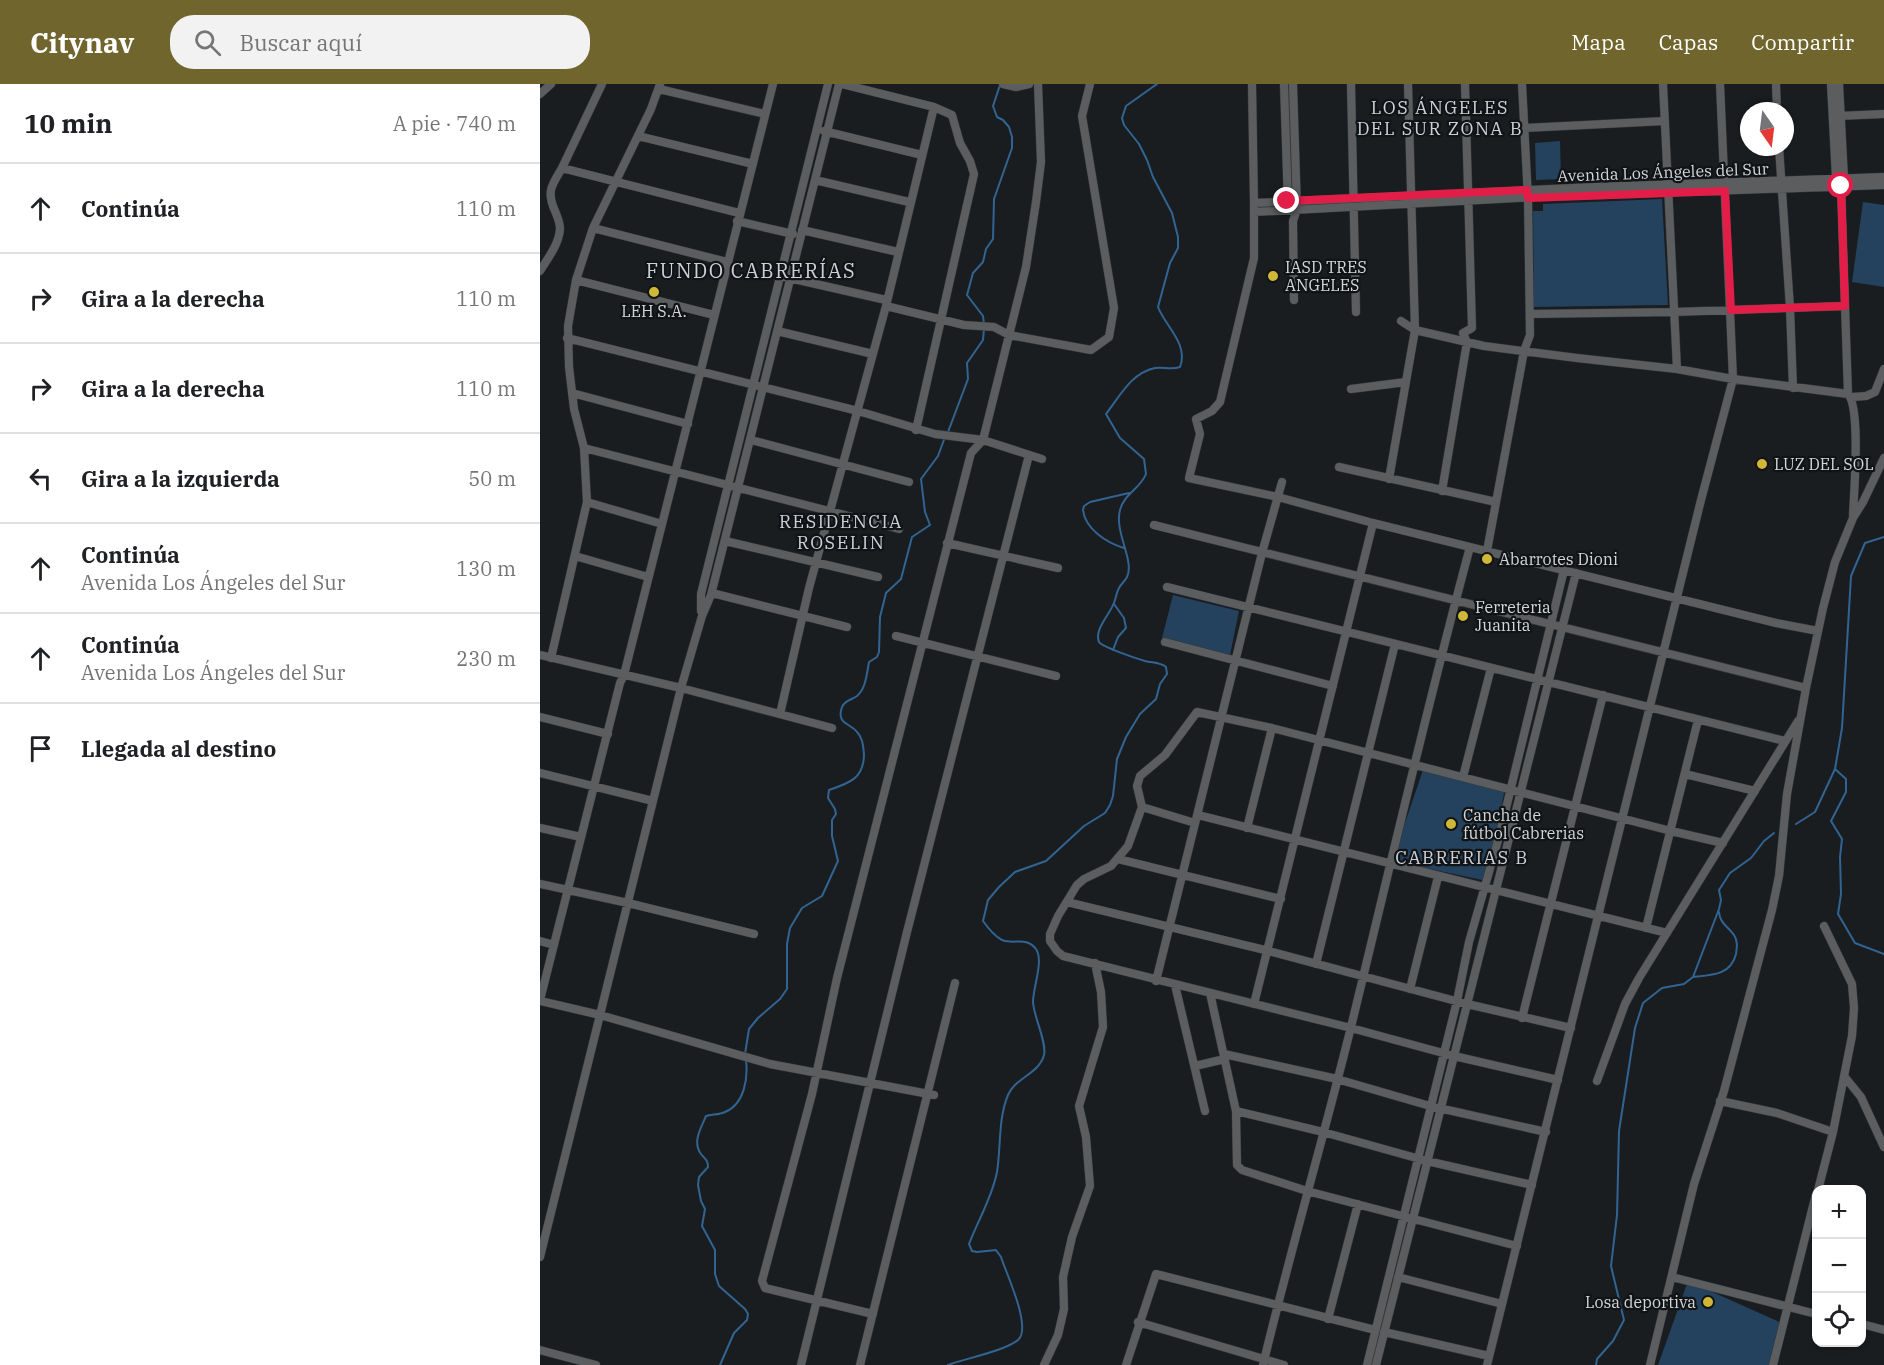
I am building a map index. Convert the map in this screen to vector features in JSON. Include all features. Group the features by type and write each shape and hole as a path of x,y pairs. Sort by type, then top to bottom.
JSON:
{"street":[{"path":"540,94 552,84"},
{"path":"540,271 553,251 559,234 558,220 549,196 602,84"},
{"path":"773,84 540,1000 770,1064 931,1094"},
{"path":"702,616 701,594 828,84"},
{"path":"540,1257 681,688 702,616 712,593 840,84 934,107 952,115 960,143 974,174 916,430"},
{"path":"1003,84 1016,87 1029,84"},
{"path":"873,1314 765,1288 762,1281 816,1073 837,978 947,543 971,453 983,440 1026,267 1040,172 1038,84"},
{"path":"780,276 942,320 964,325 994,327 1009,335 1091,350 1109,337 1114,308 1083,116 1090,84"},
{"path":"1252,84 1254,258 1220,402 1212,411 1196,419 1200,434 1190,478 1278,497 1487,552 1818,631"},
{"path":"1284,84 1293,221 1294,300"},
{"path":"1292,205 1293,84"},
{"path":"1351,84 1356,312"},
{"path":"1389,480 1415,330 1408,84"},
{"path":"1442,491 1467,342 1463,333 1473,328 1465,84"},
{"path":"1487,552 1524,351 1530,335 1528,194 1522,84"},
{"path":"1663,84 1677,369"},
{"path":"1487,1365 1733,379 1720,84"},
{"path":"1776,84 1777,102"},
{"path":"1831,84 1837,116"},
{"path":"1839,84 1837,116 1845,306 1850,396 1856,417 1853,518"},
{"path":"551,658 587,502 584,448 572,393 567,338 576,280 593,228 660,86 765,114"},
{"path":"780,714 816,563 873,354 934,107"},
{"path":"1837,116 1884,114"},
{"path":"1524,128 1665,121"},
{"path":"817,129 922,155"},
{"path":"638,136 753,164"},
{"path":"1779,156 1793,388"},
{"path":"562,168 616,181 791,234 802,233 898,252"},
{"path":"1840,181 1884,177"},
{"path":"815,180 909,202"},
{"path":"1840,181 1884,185"},
{"name":"Avenida Los Ángeles del Sur","path":"1254,207 1840,181"},
{"path":"593,228 727,262"},
{"path":"576,280 714,315"},
{"path":"1530,314 1845,306"},
{"path":"1401,321 1415,330 1467,342 1677,369 1850,396 1866,396 1875,392 1884,369"},
{"path":"777,331 873,354"},
{"path":"567,338 858,411 916,430 983,440 1042,459"},
{"path":"1351,389 1406,382"},
{"path":"572,393 688,424"},
{"path":"751,440 909,483"},
{"path":"584,448 899,529"},
{"path":"801,1365 1029,455"},
{"path":"1650,1365 1694,1184 1720,1101 1772,910 1779,876 1783,824 1806,688 1835,562 1853,518 1884,458"},
{"path":"1338,467 1496,502"},
{"path":"1156,981 1262,553 1282,482"},
{"path":"587,502 662,524"},
{"path":"1254,1004 1269,951 1373,523"},
{"path":"1154,525 1806,688"},
{"path":"725,541 878,578"},
{"path":"947,543 1058,568"},
{"path":"1264,1362 1351,1028 1470,547"},
{"path":"575,556 648,577"},
{"path":"1367,1365 1457,1001 1469,942 1511,789 1564,570"},
{"path":"1376,1365 1576,573"},
{"path":"1167,587 1785,741"},
{"path":"712,593 847,627"},
{"path":"896,636 1056,676"},
{"path":"1165,642 1334,686"},
{"path":"1316,964 1395,644"},
{"path":"540,655 681,688 832,728"},
{"path":"1464,777 1491,668"},
{"path":"1522,1018 1604,695"},
{"path":"1558,1080 1454,1056 1063,956 1053,946 1050,934 1077,885 1084,879 1111,866 1132,840 1142,807 1137,786 1138,780 1143,772 1166,755 1197,712 1272,728 1724,843"},
{"path":"540,717 608,734"},
{"path":"1597,1081 1625,1004 1801,717"},
{"path":"1646,928 1698,720"},
{"path":"1247,828 1272,728"},
{"path":"540,773 653,801"},
{"path":"1685,774 1755,791"},
{"path":"1142,807 1295,839 1342,853 1668,933"},
{"path":"540,828 581,837"},
{"path":"1118,859 1281,899"},
{"path":"1410,989 1438,877"},
{"path":"540,884 754,934"},
{"path":"1067,902 1269,951 1522,1018 1571,1028"},
{"path":"1819,1185 1833,1132 1852,1036 1854,1008 1852,984 1824,926"},
{"path":"540,941 554,945"},
{"path":"1044,1365 1059,1335 1064,1310 1063,1277 1072,1237 1090,1186 1086,1137 1080,1106 1103,1027 1101,992 1095,963"},
{"path":"861,1365 931,1094 955,983"},
{"path":"1175,985 1205,1111"},
{"path":"1210,993 1236,1111 1237,1165 1242,1170 1307,1191 1517,1246"},
{"path":"1195,1066 1225,1056 1337,1079 1430,1106 1546,1132"},
{"path":"1844,1076 1861,1097 1884,1147"},
{"path":"1720,1101 1777,1113 1833,1132"},
{"path":"1236,1111 1428,1161 1532,1185"},
{"path":"1328,1319 1358,1204"},
{"path":"1773,1365 1812,1210"},
{"path":"1125,1365 1156,1274 1375,1330"},
{"path":"1398,1277 1502,1305"},
{"path":"1672,1277 1812,1313"},
{"path":"1138,1322 1264,1362 1284,1365"},
{"path":"1866,1325 1884,1330"},
{"path":"1384,1332 1489,1356"},
{"path":"540,1350 571,1362 596,1365"}],"shaded area":[{"path":"1560,141 1561,179 1536,180 1535,143"},
{"path":"1662,199 1668,305 1534,307 1533,211 1543,211 1543,204"},
{"path":"1863,202 1884,205 1884,287 1852,282"},
{"path":"1173,595 1239,611 1230,655 1162,638"},
{"name":"Cancha de fútbol Cabrerias","path":"1424,767 1505,788 1487,881 1392,861"},
{"name":"Losa deportiva","path":"1688,1281 1784,1324 1773,1365 1658,1365"}],"waterway":[{"path":"948,1365 1006,1347 1019,1339 1022,1332 1020,1311 1001,1257 996,1250 972,1251 969,1244 995,1182 1000,1133 1008,1095 1016,1084 1037,1067 1044,1055 1044,1043 1033,1002 1039,960 1036,949 1032,945 1002,940 989,929 983,921 988,900 1015,872 1046,861 1084,826 1105,813 1113,796 1117,759 1126,737 1140,714 1156,699 1160,684 1167,674 1164,665 1113,650 1099,642 1098,637 1100,628 1129,570 1120,528 1120,510 1122,504 1146,474 1144,459 1120,438 1106,414 1127,386 1139,375 1155,368 1180,367 1182,359 1179,343 1158,307 1170,263 1178,248 1178,237 1172,213 1139,144 1124,125 1122,118 1126,106 1157,84"},
{"path":"984,324 983,316 967,295 973,273 983,262 986,249 993,239 994,199 1012,148 1009,127 997,117 993,106 1000,85"},
{"path":"948,432 968,379 967,363 983,340 984,329"},
{"path":"745,1054 749,1029 780,999 787,989 787,944 790,928 802,908 822,896 838,861 832,836 832,820 836,814 828,798 829,790 849,782 858,774 864,754 859,734 842,720 842,707 860,693 866,680 869,662 877,657 880,617 886,593 901,579 912,537 930,525 925,512 921,479 938,456 945,437"},
{"path":"1124,548 1111,543 1092,529 1083,510 1084,506 1090,502 1129,493"},
{"path":"1796,824 1815,812 1835,769 1842,728 1851,576 1865,543 1884,537"},
{"path":"1113,650 1118,637 1126,628 1124,618 1114,604"},
{"path":"1835,769 1846,779 1846,792 1831,821 1842,839 1841,894 1838,914 1855,943 1884,954"},
{"path":"1596,1365 1597,1359 1613,1341 1624,1320 1611,1266 1617,1215 1619,1131 1635,1028 1643,1003 1662,988 1684,984 1693,977 1719,909 1721,900 1719,890 1730,873 1751,858 1764,841 1774,833"},
{"path":"1693,977 1720,973 1733,961 1736,940 1719,912"},
{"path":"720,1365 734,1333 747,1320 748,1314 719,1286 715,1274 715,1250 702,1226 705,1209 698,1185 699,1177 708,1165 698,1149 697,1140 706,1116 725,1112 732,1108 741,1097 746,1082 746,1060"}],"place":[{"name":"IASD TRES ANGELES","path":"1273,276"},
{"name":"LEH S.A.","path":"654,292"},
{"name":"LUZ DEL SOL","path":"1762,464"},
{"name":"Abarrotes Dioni","path":"1487,559"},
{"name":"Ferreteria Juanita","path":"1463,616"},
{"name":"Cancha de fútbol Cabrerias","path":"1451,824"},
{"name":"Losa deportiva","path":"1708,1302"}],"district":[{"name":"LOS ÁNGELES DEL SUR ZONA B","path":"1440,118"},
{"name":"FUNDO CABRERÍAS","path":"751,271"},
{"name":"RESIDENCIA ROSELIN","path":"841,532"},
{"name":"CABRERIAS B","path":"1462,858"}],"route":[{"path":"1287,201 1527,190 1528,198 1725,191 1731,310 1845,306 1841,186"}]}
